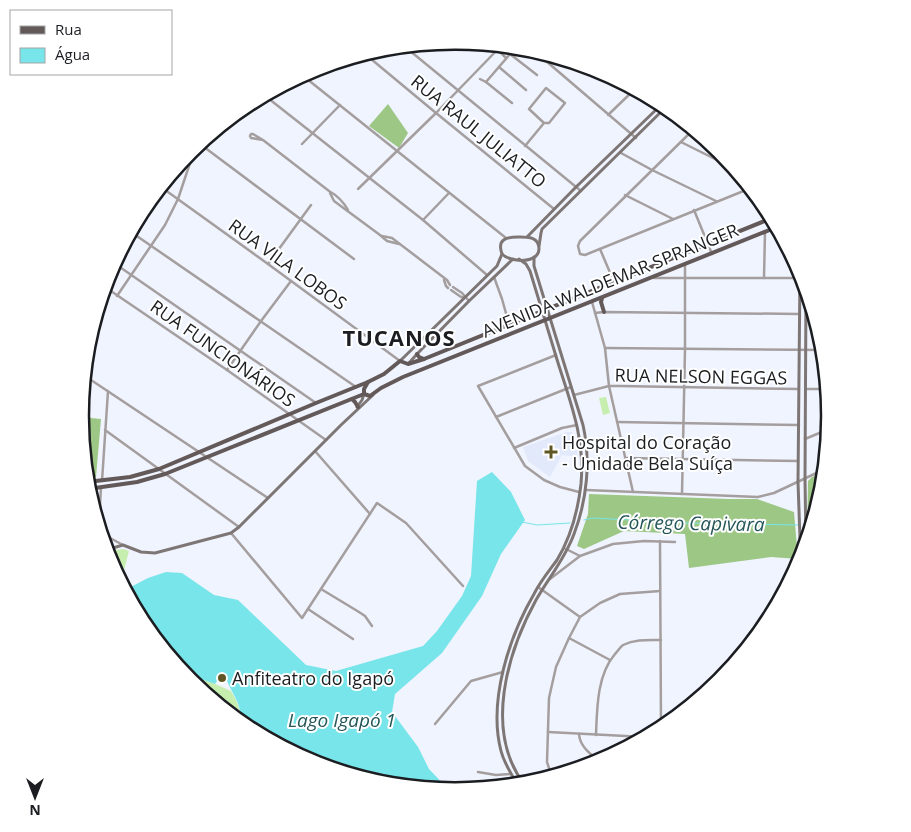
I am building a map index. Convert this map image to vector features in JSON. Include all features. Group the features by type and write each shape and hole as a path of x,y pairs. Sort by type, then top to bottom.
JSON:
{"main road":[{"name":"AVENIDA WALDEMAR SPRANGER","path":"408,364 765,221"},
{"name":"AVENIDA WALDEMAR SPRANGER","path":"374,394 381,388 404,377 770,230"},
{"path":"602,298 604,312"},
{"path":"417,354 424,359"},
{"path":"96,481 130,477 158,469 368,382 384,374 400,361 408,364 404,377"},
{"path":"364,394 364,389 368,382"},
{"path":"97,488 137,482 165,474 364,394 370,396 374,394"},
{"path":"352,399 357,408"},
{"path":"256,429 260,436"}],"street":[{"path":"358,190 495,52"},
{"path":"501,53 506,58"},
{"path":"412,54 581,191"},
{"path":"510,54 537,75"},
{"path":"486,82 510,54"},
{"name":"RUA RAUL JULIATTO","path":"372,60 554,209"},
{"path":"546,61 636,138"},
{"path":"499,67 526,90"},
{"path":"480,79 512,103"},
{"path":"309,81 506,238"},
{"path":"525,146 544,123 549,123 565,104 546,88 529,109 544,123"},
{"path":"608,115 630,94"},
{"path":"270,100 423,220 488,275"},
{"path":"302,144 340,105"},
{"path":"527,237 656,110"},
{"path":"539,246 536,240 527,237 506,238 502,240 500,247 502,254 506,258 534,257 538,253 542,229 660,113"},
{"path":"688,134 580,241 578,246 580,254 585,256 744,191"},
{"path":"256,138 263,140 337,196 344,202 348,210"},
{"path":"680,142 717,160"},
{"path":"206,148 354,260"},
{"path":"620,153 716,201"},
{"path":"117,296 152,246 164,225 178,199 188,166"},
{"name":"RUA VILA LOBOS","path":"167,191 400,361"},
{"path":"329,191 334,201 340,206 348,210 389,242 399,244"},
{"path":"423,220 449,193"},
{"path":"625,195 673,219"},
{"path":"333,198 337,196"},
{"path":"340,206 344,202"},
{"path":"268,264 311,204"},
{"path":"694,210 712,254"},
{"path":"764,278 765,232"},
{"path":"380,235 391,237 444,278 449,287 462,293 469,301"},
{"path":"137,236 356,387"},
{"path":"389,242 387,238 391,237"},
{"path":"600,249 614,282"},
{"path":"400,361 488,275 498,264 502,254"},
{"path":"519,776 506,751 503,728 508,673 520,632 542,590 564,557 578,524 586,490 587,461 583,425 547,309 534,264 534,257"},
{"path":"408,364 513,259"},
{"path":"513,777 501,752 497,728 503,672 516,629 538,587 564,548 578,508 582,466 577,425 556,355 528,266 519,259"},
{"path":"682,494 685,264"},
{"path":"121,268 316,403"},
{"path":"494,277 509,324"},
{"path":"652,278 795,278"},
{"path":"227,370 291,281"},
{"path":"800,291 798,482 800,539"},
{"name":"RUA FUNCIONÁRIOS","path":"111,292 326,440"},
{"path":"592,302 605,348 609,386 633,492"},
{"path":"806,311 806,522"},
{"path":"596,313 799,314"},
{"path":"605,348 815,350"},
{"path":"556,355 478,386 525,466 544,480 560,487 580,492"},
{"path":"91,380 268,498"},
{"name":"RUA NELSON EGGAS","path":"574,395 609,386 798,389"},
{"path":"496,417 571,387"},
{"name":"RUA NELSON EGGAS","path":"806,389 821,389"},
{"path":"102,481 108,391"},
{"path":"357,408 364,394"},
{"path":"111,538 141,552 156,553 230,533 239,527 357,408 366,403 374,394"},
{"path":"617,422 799,425"},
{"path":"514,448 562,428 577,425"},
{"path":"105,430 239,527"},
{"path":"805,440 821,433"},
{"path":"315,452 370,514"},
{"path":"625,458 798,461"},
{"path":"586,490 758,497 774,493 816,474"},
{"path":"100,502 101,487"},
{"path":"230,533 302,618 377,504 406,523 463,586"},
{"path":"549,580 580,556 612,544 644,541 675,542"},
{"path":"660,541 662,718"},
{"path":"114,548 123,545"},
{"path":"564,548 580,556"},
{"path":"538,587 580,617"},
{"path":"321,589 365,616 372,626"},
{"path":"550,770 547,762 549,698 556,667 580,617 600,603 620,594 660,590"},
{"path":"308,609 353,640"},
{"path":"516,629 520,632"},
{"path":"569,638 610,660"},
{"path":"596,735 598,698 610,660 622,646 636,640 661,640"},
{"path":"505,664 510,666"},
{"path":"435,724 471,681 503,672 508,673"},
{"path":"548,732 630,737"},
{"path":"579,734 584,748 592,756"},
{"path":"501,752 506,751"},
{"path":"478,772 496,775 511,774"}],"shaded area":[{"name":"Hospital do Coração - Unidade Bela Suíça","path":"572,432 575,437 578,457 562,455 550,477 528,461 523,447"}],"green space":[{"path":"388,104 408,133 399,148 369,126"},
{"path":"606,397 610,413 603,415 599,398"},
{"path":"89,416 91,418 101,419 96,477 90,440"},
{"path":"816,476 807,516 808,481"},
{"path":"589,494 757,499 794,512 797,548 793,559 771,557 689,568 685,534 624,531 584,549 577,546 588,514"},
{"path":"124,549 129,551 124,571 117,556 115,550"},
{"path":"201,679 231,691 240,711"}],"water":[{"name":"Lago Igapó 1","path":"492,472 511,492 525,520 501,554 482,596 442,653 395,694 392,712 418,747 429,769 441,781 408,779 361,770 315,754 272,733 240,711 223,672 215,684 201,679 197,675 165,639 132,586 166,572 182,573 214,595 238,600 306,665 336,671 423,646 437,631 462,596 471,576 477,481"}],"waterway":[{"name":"Córrego Capivara","path":"584,520 593,518 686,523 798,525"},
{"name":"Córrego Capivara","path":"522,522 537,525 570,523"}],"place":[{"name":"Hospital do Coração - Unidade Bela Suíça","path":"551,452"},
{"name":"Anfiteatro do Igapó","path":"222,678"}],"district":[{"name":"TUCANOS","path":"399,337"}]}
